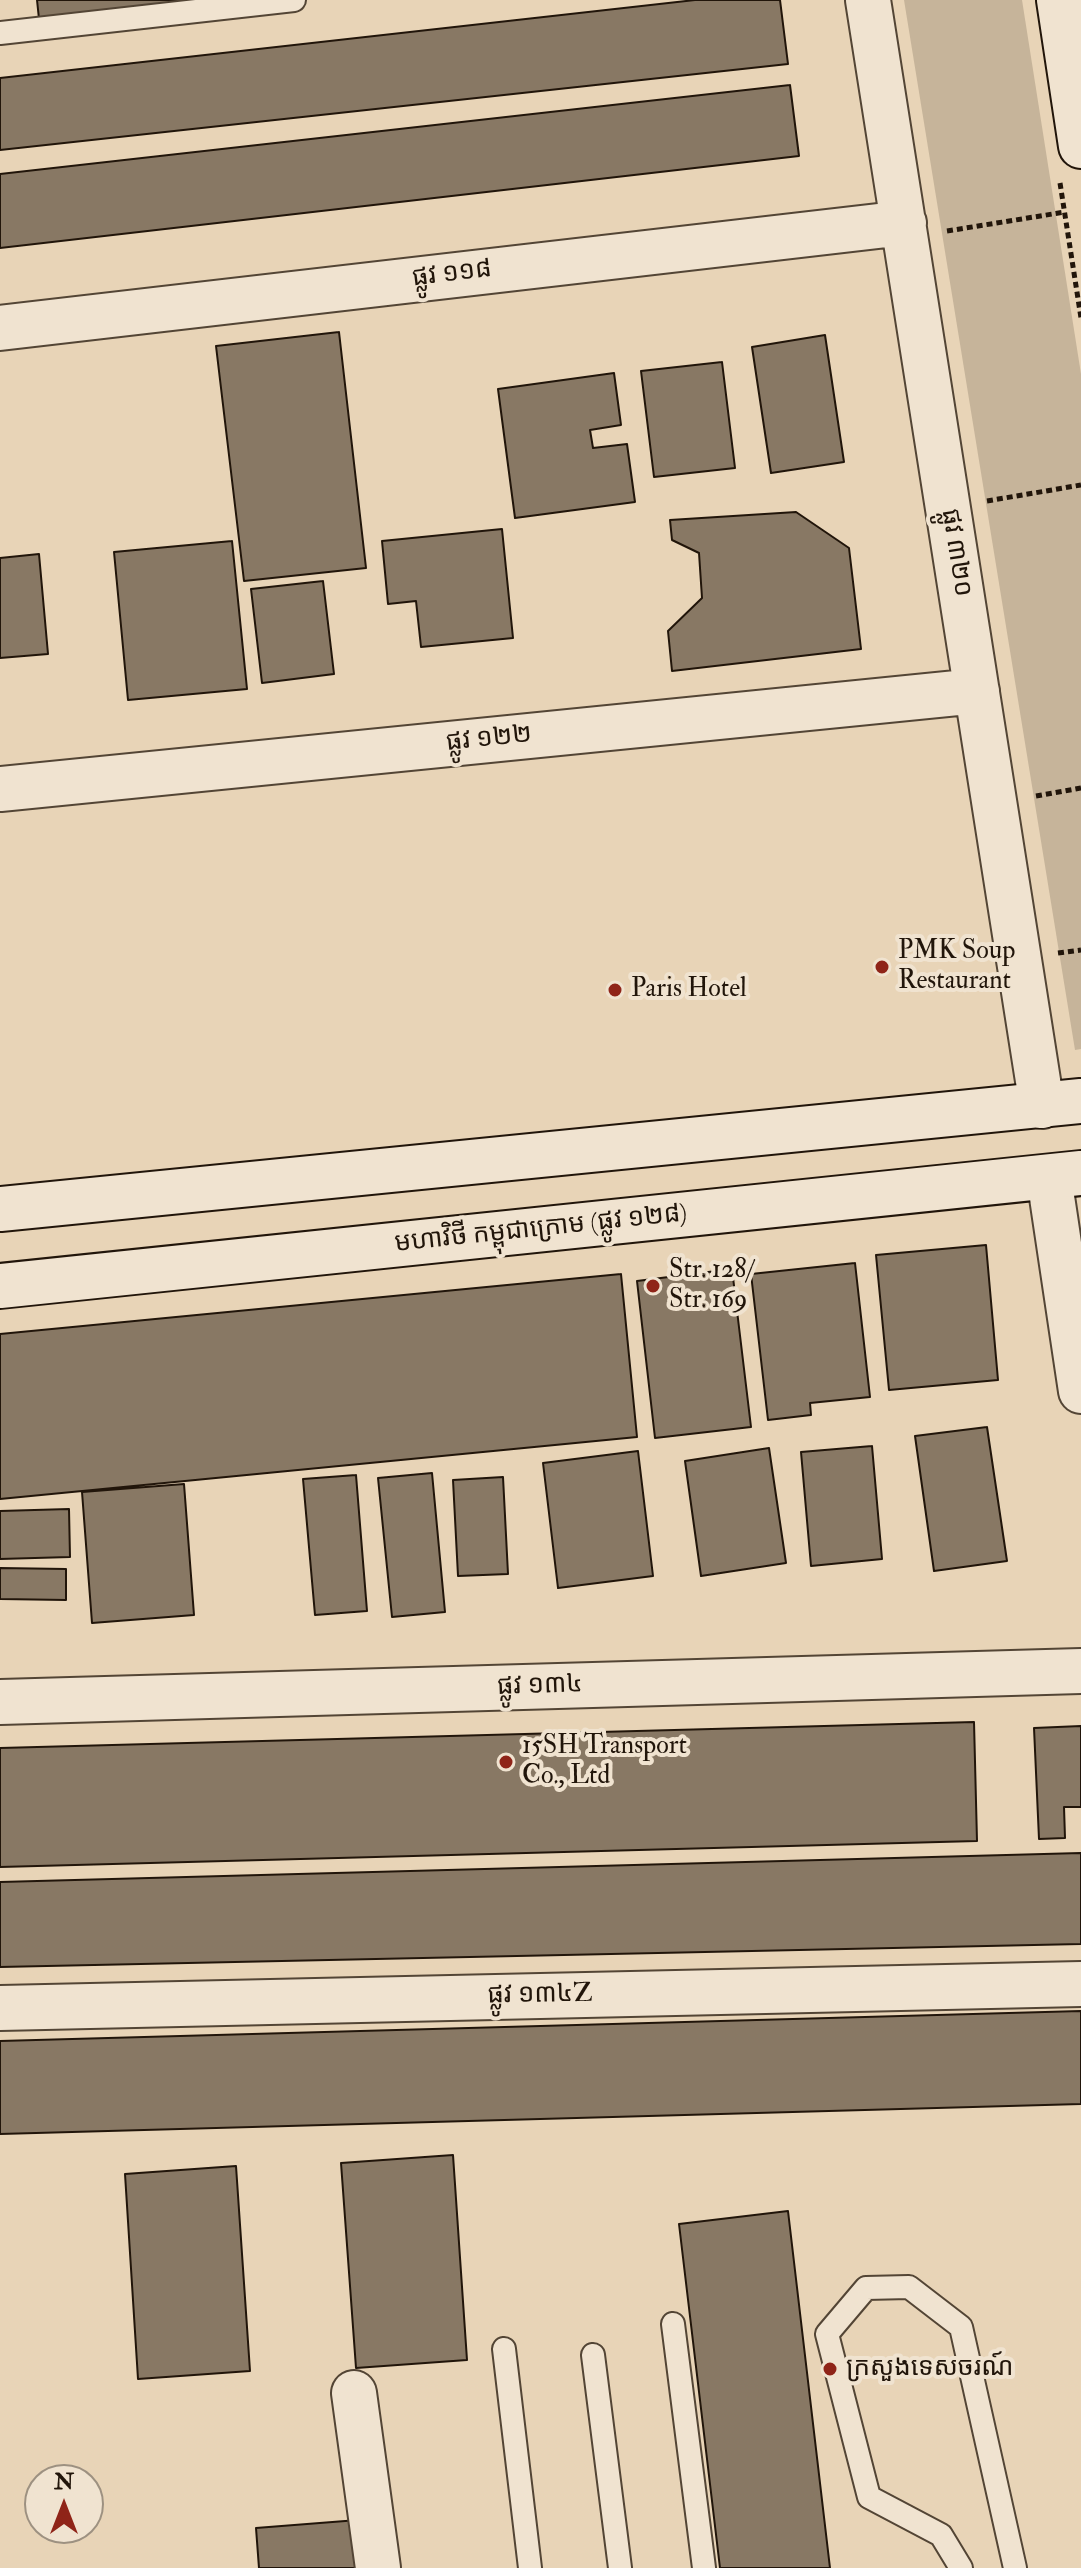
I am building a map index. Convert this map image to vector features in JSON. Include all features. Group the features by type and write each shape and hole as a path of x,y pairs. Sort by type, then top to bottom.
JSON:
{"street":[{"name":"ផ្លូវ ៣២០","path":"868,0 977,691 1061,1103"},
{"path":"1059,0 1081,146"},
{"name":"ផ្លូវ ១១៨","path":"0,328 904,223"},
{"name":"ផ្លូវ ១២២","path":"0,789 977,691"},
{"path":"0,1209 1061,1103"},
{"path":"1065,1175 1081,1391"},
{"name":"មហាវិថី កម្ពុជាក្រោម (ផ្លូវ ១២៨)","path":"0,1286 1065,1175"},
{"name":"ផ្លូវ ១៣៤","path":"0,1702 1081,1671"},
{"name":"ផ្លូវ ១៣៤Z","path":"0,2008 1081,1984"},
{"path":"354,2393 378,2568"}],"lane":[{"path":"0,33 294,0"},
{"path":"961,2568 941,2535 869,2497 827,2334 866,2288 909,2287 961,2327 1015,2568"},
{"path":"673,2324 704,2568"},
{"path":"504,2349 530,2568"},
{"path":"593,2355 620,2568"}],"path":[{"path":"946,232 1065,212"},
{"path":"975,503 1081,485"},
{"path":"1023,798 1081,788"},
{"path":"1049,955 1081,950"}],"shaded area":[{"path":"904,0 1022,0 1081,374 1081,1049 1075,1050"}],"building":[{"path":"37,0 212,0 39,19"},
{"path":"695,0 780,0 788,64 0,150 0,78"},
{"path":"790,85 799,156 0,248 0,174"},
{"path":"339,332 366,568 244,581 216,346"},
{"path":"825,335 844,462 771,473 752,347"},
{"path":"722,362 735,468 654,477 641,371"},
{"path":"614,373 621,425 590,430 593,448 627,444 635,502 515,518 498,389"},
{"path":"796,512 849,548 861,649 672,671 668,631 702,598 699,553 672,540 670,520"},
{"path":"502,529 513,638 421,647 416,601 388,604 382,541"},
{"path":"232,541 247,689 128,700 114,552"},
{"path":"39,554 48,654 0,658 0,558"},
{"path":"323,581 334,674 262,683 251,589"},
{"path":"986,1245 998,1380 889,1390 876,1255"},
{"path":"855,1263 870,1397 810,1403 811,1415 768,1420 751,1274"},
{"path":"732,1269 751,1427 655,1438 637,1281"},
{"path":"621,1274 637,1437 0,1499 0,1334"},
{"path":"987,1427 1007,1561 934,1571 915,1436"},
{"path":"872,1446 882,1559 811,1566 801,1452"},
{"path":"769,1448 786,1563 701,1576 685,1461"},
{"path":"638,1451 653,1576 558,1588 543,1463"},
{"path":"432,1473 445,1612 392,1617 378,1478"},
{"path":"356,1475 367,1611 315,1615 303,1479"},
{"path":"503,1477 508,1574 458,1576 453,1480"},
{"path":"184,1484 194,1615 92,1623 82,1492"},
{"path":"69,1509 70,1557 0,1559 0,1511"},
{"path":"0,1568 66,1569 66,1600 0,1599"},
{"path":"974,1722 977,1841 0,1867 0,1748"},
{"path":"1081,1726 1081,1807 1064,1807 1065,1838 1039,1839 1034,1728"},
{"path":"1081,1853 1081,1944 0,1967 0,1882"},
{"path":"1081,2011 1081,2104 0,2134 0,2041"},
{"path":"453,2155 467,2360 356,2368 341,2163"},
{"path":"236,2166 250,2371 138,2379 125,2174"},
{"name":"ក្រសួងទេសចរណ៍","path":"788,2211 830,2568 720,2568 679,2224"},
{"path":"358,2520 363,2568 259,2568 256,2528"}],"place":[{"name":"PMK Soup Restaurant","path":"882,967"},
{"name":"Paris Hotel","path":"615,990"},
{"name":"Str. 128/ Str. 169","path":"653,1286"},
{"name":"15SH Transport Co., Ltd","path":"506,1762"},
{"name":"ក្រសួងទេសចរណ៍","path":"830,2369"}]}
